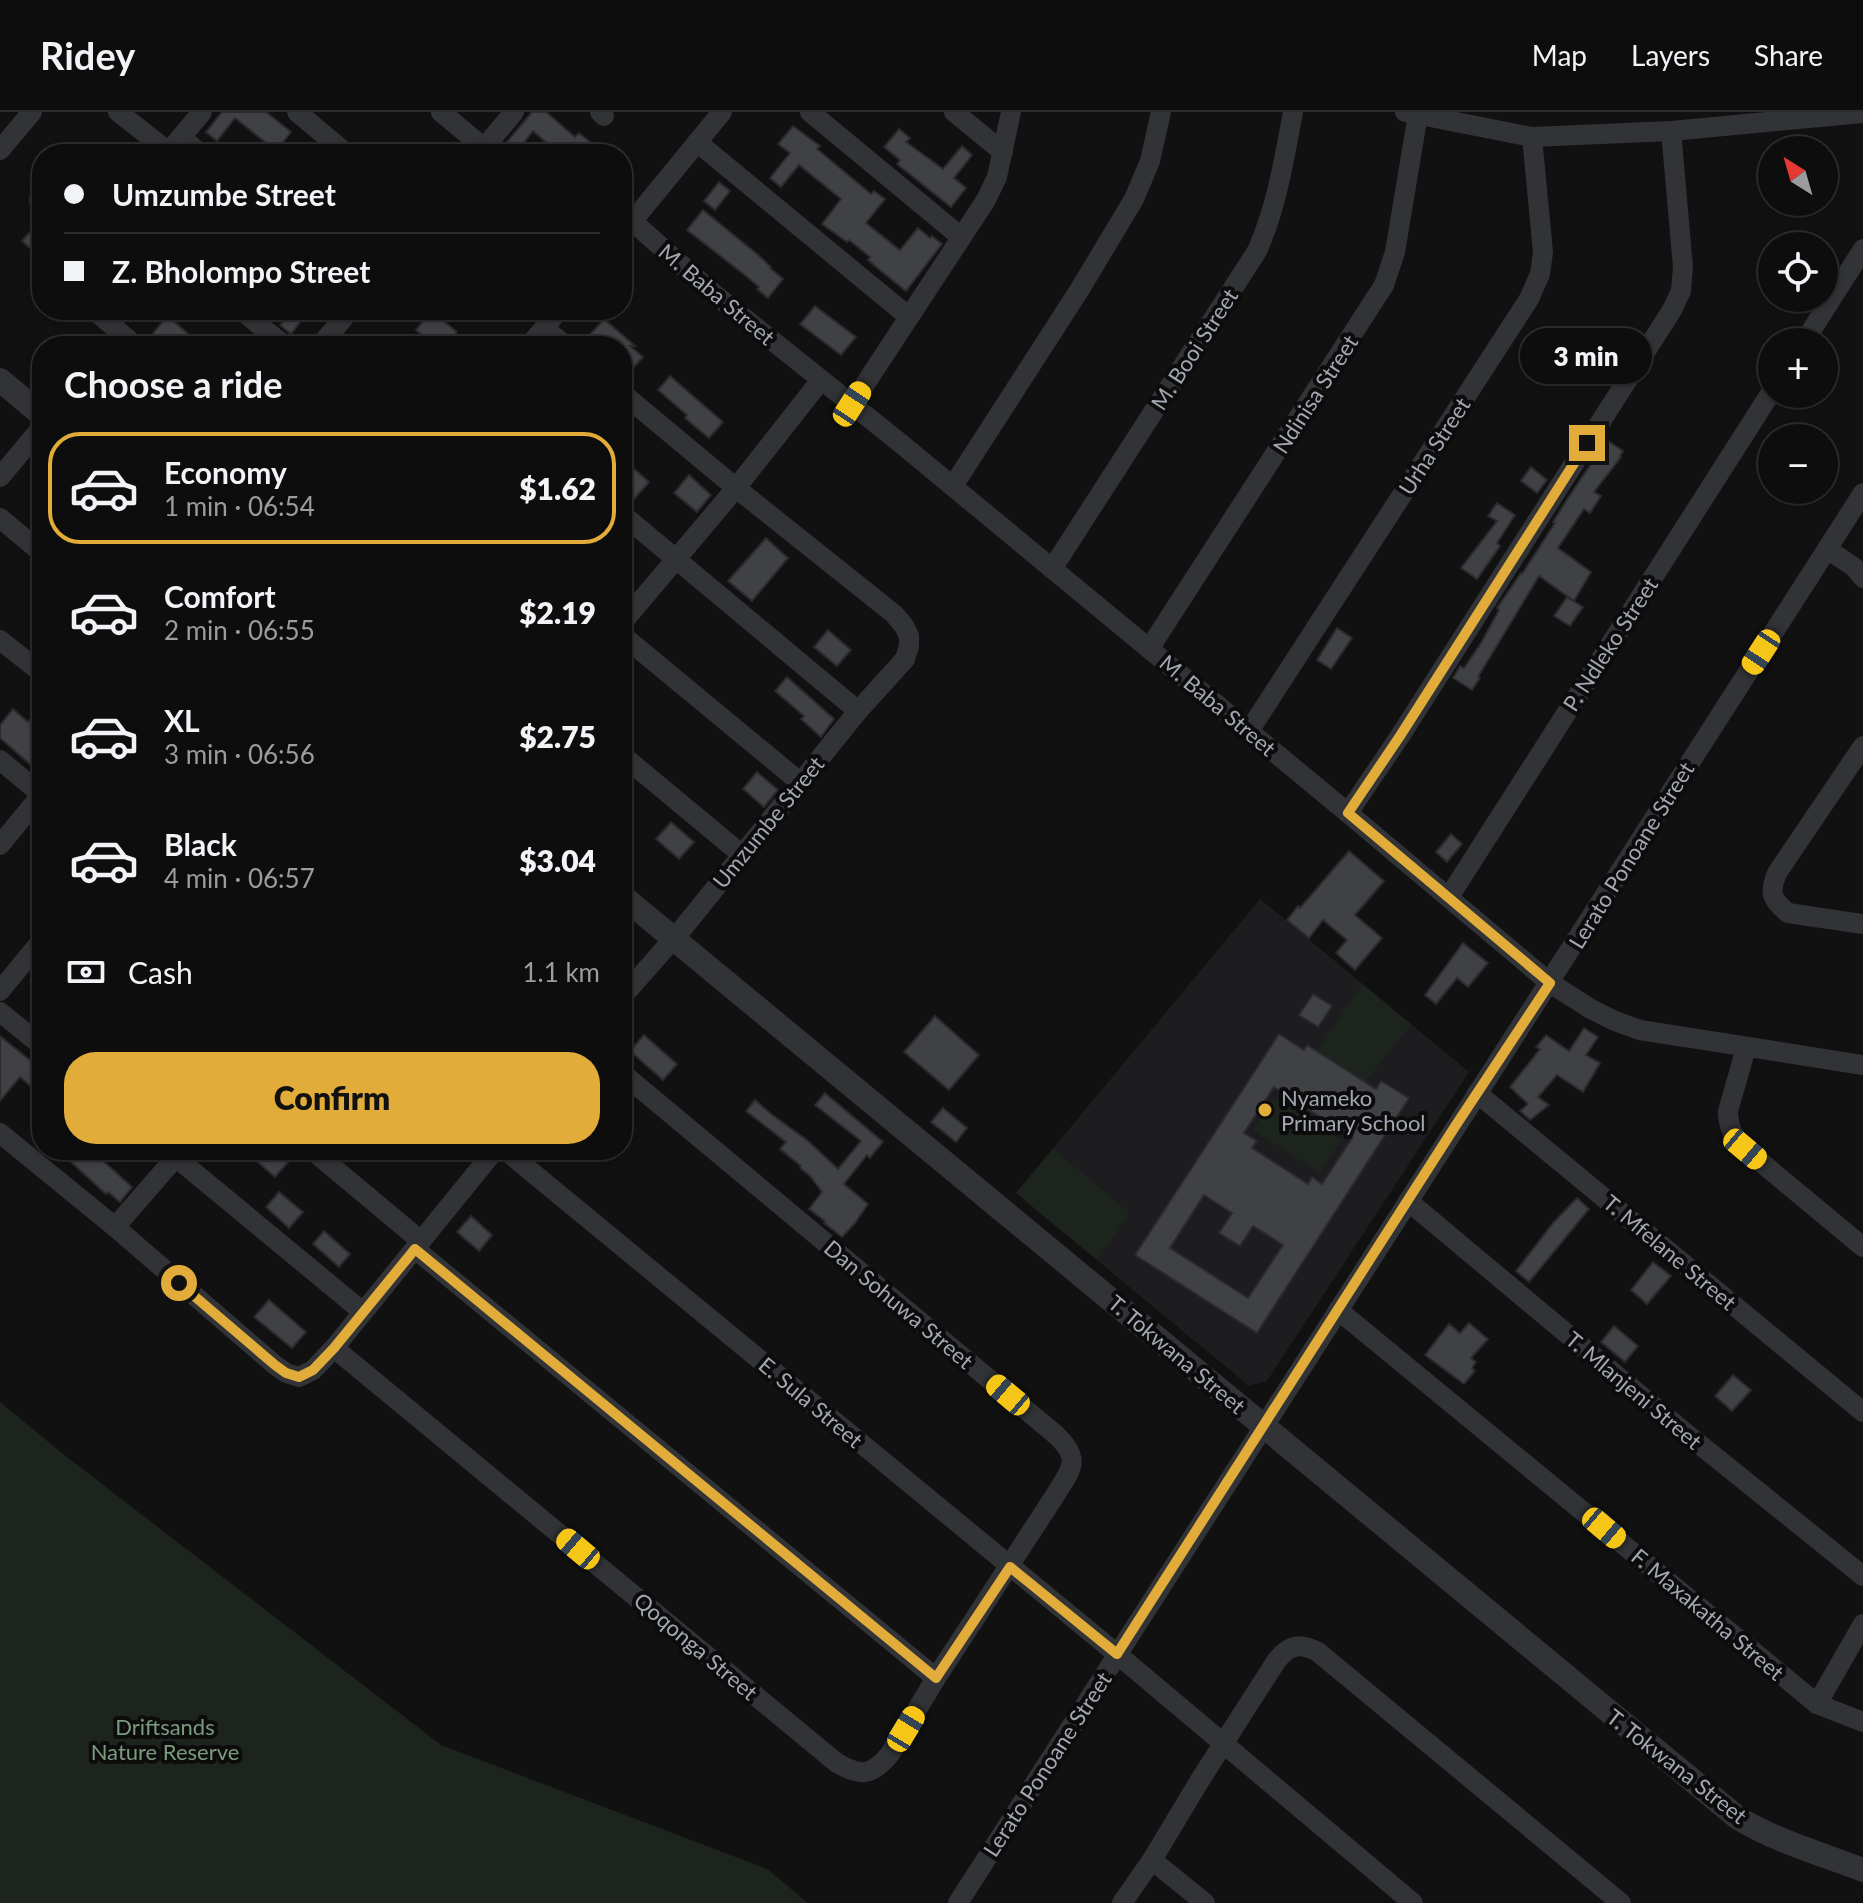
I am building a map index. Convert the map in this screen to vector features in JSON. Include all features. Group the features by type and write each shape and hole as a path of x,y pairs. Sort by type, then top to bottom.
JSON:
{"street":[{"path":"118,112 166,144"},
{"path":"175,144 202,112"},
{"path":"297,112 335,144"},
{"path":"441,112 475,144"},
{"path":"488,144 514,112"},
{"path":"632,222 722,112"},
{"path":"810,112 961,237"},
{"path":"954,112 1003,152"},
{"path":"852,404 986,200 997,177 1011,112"},
{"path":"953,486 1134,199 1150,161 1161,112"},
{"name":"M. Booi Street","path":"1052,569 1257,251 1269,223 1281,180 1293,112"},
{"path":"0,150 28,113"},
{"path":"1412,113 1532,137 1671,131 1863,113"},
{"name":"Ndinisa Street","path":"1149,649 1384,285 1395,252 1412,113"},
{"path":"1348,813 1672,310 1681,291 1683,267 1671,131"},
{"name":"Urha Street","path":"1249,731 1529,299 1540,274 1543,252 1532,137"},
{"path":"697,142 909,317"},
{"name":"M. Baba Street","path":"632,232 953,486 1550,983 1591,1009 1640,1030 1863,1065"},
{"path":"1813,328 1863,249"},
{"path":"106,320 124,336"},
{"path":"253,320 273,336"},
{"path":"328,336 342,320"},
{"path":"537,336 551,320"},
{"path":"544,328 554,336"},
{"path":"0,380 32,407"},
{"path":"632,611 736,488 821,380"},
{"path":"632,401 736,488"},
{"name":"P. Ndleko Street","path":"1449,897 1761,408"},
{"path":"0,477 32,439"},
{"name":"Umzumbe Street","path":"632,986 858,711 905,659 909,646 909,636 894,614 736,488"},
{"name":"Lerato Ponoane Street","path":"958,1903 1863,493"},
{"path":"0,518 32,545"},
{"path":"632,522 858,711"},
{"path":"1827,549 1854,567 1863,578"},
{"path":"0,640 32,665"},
{"path":"632,643 801,783"},
{"path":"1863,746 1777,873 1772,888 1773,897 1788,913 1863,924"},
{"path":"0,760 32,787"},
{"path":"632,763 741,854"},
{"path":"0,845 32,807"},
{"name":"T. Tokwana Street","path":"632,904 1738,1818 1773,1836 1863,1870"},
{"path":"0,991 32,952"},
{"path":"0,1012 32,1038"},
{"path":"1746,1048 1728,1111 1728,1122 1735,1137 1745,1149 1863,1247"},
{"name":"Dan Sohuwa Street","path":"632,1081 1066,1443 1073,1458 1071,1467 1010,1567"},
{"name":"T. Mfelane Street","path":"1477,1093 1863,1412"},
{"path":"0,1133 32,1159"},
{"path":"33,1160 286,1373 299,1377 313,1370 334,1348 487,1160"},
{"path":"115,1227 169,1160"},
{"path":"184,1160 363,1312"},
{"path":"323,1160 418,1245 936,1678"},
{"name":"E. Sula Street","path":"517,1160 1117,1654 1413,1903"},
{"name":"T. Mlanjeni Street","path":"1408,1201 1688,1435 1863,1576"},
{"name":"F. Maxakatha Street","path":"1338,1310 1817,1704 1863,1722"},
{"name":"Qoqonga Street","path":"334,1348 837,1763 859,1774 881,1765 890,1754 1010,1567"},
{"path":"1817,1704 1863,1624"},
{"path":"1122,1903 1277,1660 1291,1648 1307,1646 1621,1903"},
{"path":"1152,1860 1205,1903"}],"shaded area":[{"name":"Nyameko Primary School","path":"1260,899 1469,1072 1267,1381 1249,1386 1016,1193"}],"green space":[{"path":"1362,984 1411,1024 1365,1082 1317,1051"},
{"path":"1275,1097 1341,1140 1320,1173 1253,1130"},
{"path":"1053,1149 1130,1213 1097,1260 1016,1193"},
{"name":"Driftsands Nature Reserve","path":"0,1402 441,1745 767,1869 808,1903 0,1903"}],"building":[{"path":"222,112 266,112 291,132 282,144 263,144 265,142 235,118 217,141 206,132"},
{"path":"532,112 546,112 575,137 579,133 593,144 548,144 533,131 523,144 505,144"},
{"path":"793,126 820,146 817,149 871,194 874,191 885,199 866,223 900,250 918,228 942,244 906,291 849,240 847,242 822,224 841,199 799,165 781,187 770,178 790,153 778,144"},
{"path":"899,129 910,138 906,142 943,169 962,146 972,155 954,178 966,188 951,207 897,164 900,160 884,147"},
{"path":"719,182 730,191 715,210 704,201"},
{"path":"703,210 783,279 768,298 746,276 687,230"},
{"path":"32,230 32,250 22,241"},
{"path":"815,306 856,337 841,355 800,324"},
{"path":"164,320 172,320 190,336 153,336"},
{"path":"284,320 302,320 291,334 280,325"},
{"path":"424,320 442,320 457,332 454,336 424,336 416,330"},
{"path":"605,320 624,336 589,336"},
{"path":"632,348 643,357 632,369"},
{"path":"670,376 723,422 709,438 658,390"},
{"path":"1607,440 1623,451 1621,457 1594,492 1601,496 1590,513 1584,509 1558,548 1591,572 1574,601 1539,576 1472,690 1453,678 1481,643 1499,610 1497,608"},
{"path":"632,467 649,482 634,499 632,497"},
{"path":"1531,467 1547,480 1537,493 1521,481"},
{"path":"689,475 711,495 697,512 674,493"},
{"path":"1497,503 1515,515 1497,543 1500,546 1477,579 1461,568 1497,521 1488,516"},
{"path":"766,538 788,558 752,601 728,581"},
{"path":"1567,597 1583,607 1570,626 1554,616"},
{"path":"1337,628 1352,638 1331,669 1317,660"},
{"path":"828,630 851,650 837,666 814,647"},
{"path":"787,677 834,719 821,737 801,719 804,716 775,691"},
{"path":"13,709 28,722 32,717 31,765 0,738 0,725"},
{"path":"757,772 778,790 764,807 743,789"},
{"path":"671,822 694,842 679,859 656,839"},
{"path":"1451,834 1462,844 1447,862 1436,852"},
{"path":"1349,851 1384,881 1355,915 1382,938 1355,970 1336,953 1347,940 1323,920 1309,938 1287,920"},
{"path":"1463,943 1488,963 1468,987 1457,978 1436,1004 1425,995"},
{"path":"1313,994 1332,1006 1318,1027 1299,1015"},
{"path":"935,1016 979,1055 949,1090 904,1052"},
{"path":"1584,1028 1598,1037 1586,1055 1600,1063 1583,1092 1557,1075 1538,1097 1549,1105 1530,1120 1520,1111 1528,1104 1510,1087 1540,1049 1536,1047 1546,1035 1569,1051"},
{"path":"1279,1034 1304,1050 1307,1045 1376,1089 1381,1081 1409,1098 1257,1333 1135,1255","holes":["1274,1087 1352,1138 1322,1184 1312,1177 1308,1184 1252,1148 1257,1141 1244,1133","1204,1195 1232,1213 1219,1233 1240,1246 1253,1226 1283,1245 1248,1298 1170,1248"]},
{"path":"644,1035 677,1064 663,1080 632,1053"},
{"path":"0,1036 32,1062 32,1087 20,1077 0,1101"},
{"path":"825,1093 883,1142 870,1158 867,1155 844,1184 868,1204 842,1237 809,1209 822,1192 801,1166 780,1149 786,1142 746,1111 755,1100 807,1140 838,1169 861,1141 815,1105"},
{"path":"943,1108 967,1128 956,1142 931,1122"},
{"path":"69,1160 102,1160 132,1187 120,1202 108,1192 106,1194"},
{"path":"255,1160 290,1160 275,1177"},
{"path":"279,1192 303,1212 289,1228 266,1207"},
{"path":"1577,1198 1589,1209 1529,1282 1516,1271"},
{"path":"471,1216 492,1235 479,1251 457,1232"},
{"path":"324,1231 350,1254 339,1267 313,1244"},
{"path":"1653,1262 1671,1276 1647,1304 1631,1290"},
{"path":"269,1300 306,1332 292,1348 254,1317"},
{"path":"1469,1323 1488,1339 1471,1358 1476,1362 1472,1368 1475,1371 1464,1384 1425,1355 1449,1324 1460,1333"},
{"path":"1614,1326 1638,1346 1625,1362 1601,1342"},
{"path":"1733,1375 1751,1390 1732,1411 1715,1396"}],"place":[{"name":"Nyameko Primary School","path":"1265,1110"}],"route":[{"path":"179,1283 275,1365 299,1377 313,1370 334,1348 415,1249 936,1678 1010,1567 1117,1654 1550,983 1348,813 1587,443"}]}
